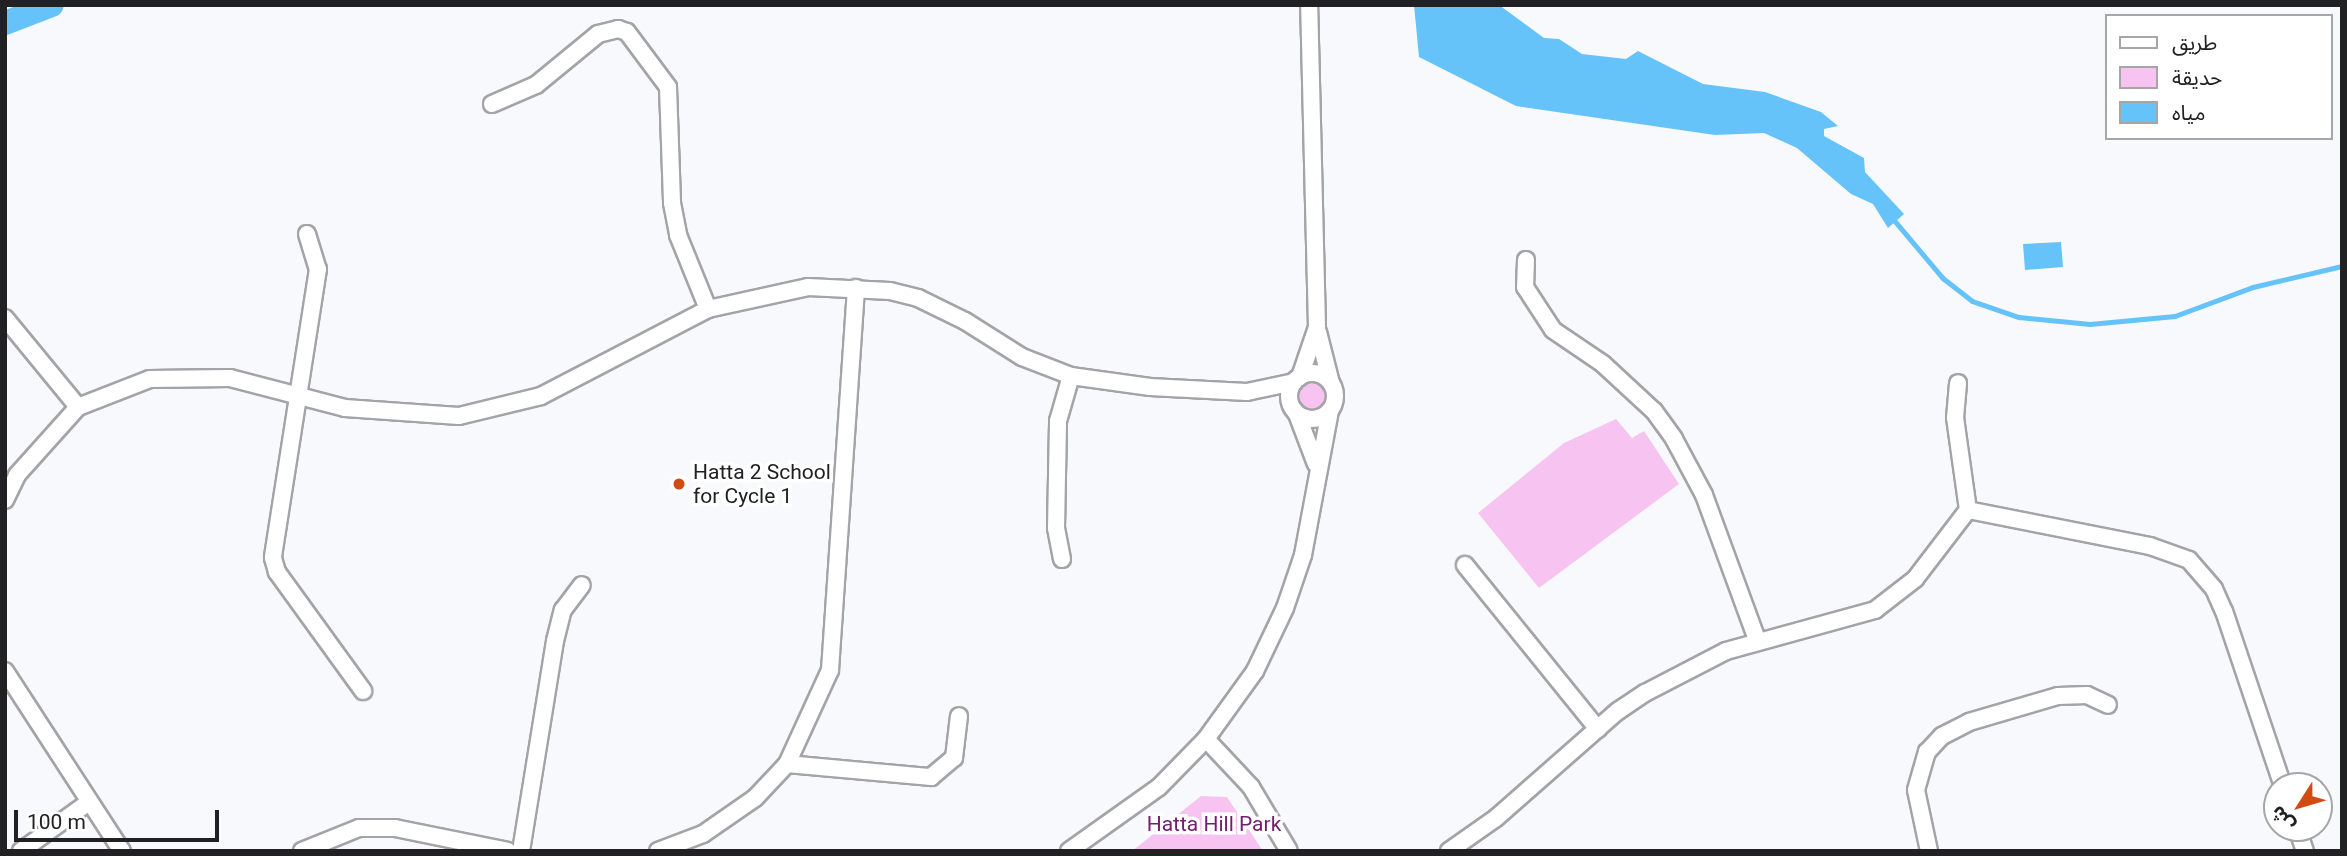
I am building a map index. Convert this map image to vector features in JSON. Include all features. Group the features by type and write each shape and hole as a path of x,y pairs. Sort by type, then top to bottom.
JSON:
{"street":[{"path":"1069,851 1159,787 1206,738 1255,671 1285,608 1303,555 1335,392 1317,327 1309,5"},
{"path":"492,104 536,85 598,34 618,29 627,32 668,87 672,203 678,235 708,309"},
{"path":"307,234 318,268 296,396 273,558 277,572 363,691"},
{"path":"1526,260 1525,287 1553,330 1603,364 1654,411 1674,439 1704,495 1756,640"},
{"path":"5,500 17,475 78,407 150,379 187,376 230,378 345,408 410,416 458,416 512,406 576,380 708,309 808,287 856,288 918,298 1022,357 1071,376 1150,387 1247,392 1317,374 1331,383"},
{"path":"658,851 703,834 755,798 787,764 830,670 856,288"},
{"path":"5,318 78,407"},
{"path":"1317,327 1289,397 1318,473"},
{"path":"1062,559 1056,528 1058,421 1071,376"},
{"path":"1449,851 1531,790 1598,729 1645,693 1756,640 1875,610 1915,579 1968,510 1955,418 1958,383"},
{"path":"1247,392 1315,419 1330,411"},
{"path":"1968,510 2150,546 2189,560 2214,589 2224,611 2278,772"},
{"path":"1465,565 1598,729"},
{"path":"521,851 562,610 582,585"},
{"path":"5,671 122,851"},
{"path":"1929,851 1916,790 1927,752 1942,736 1969,722 2058,696 2087,695 2108,705"},
{"path":"787,764 931,777 954,758 959,716"},
{"path":"1206,738 1251,787 1289,851"},
{"path":"22,851 89,802"},
{"path":"302,851 338,833 395,828 509,851"}],"green space":[{"path":"1312,382 1322,386 1326,396 1322,406 1312,410 1302,406 1298,396 1302,386"},
{"path":"1616,419 1632,438 1644,431 1679,484 1539,588 1478,513 1564,443"},
{"name":"Hatta Hill Park","path":"1201,796 1227,797 1263,851 1132,851"}],"water":[{"path":"1414,5 1499,5 1544,38 1559,39 1582,54 1626,59 1638,51 1703,84 1765,92 1821,112 1838,126 1824,129 1824,136 1864,158 1865,172 1904,214 1888,228 1873,204 1851,194 1797,148 1764,133 1715,135 1516,106 1419,57"},
{"path":"2061,242 2063,267 2025,270 2023,244"}],"waterway":[{"path":"5,23 52,5"},
{"path":"1895,221 1943,278 1972,301 2019,317 2090,324 2175,316 2253,287 2342,266"}],"place":[{"name":"Hatta 2 School for Cycle 1","path":"679,484"}]}
